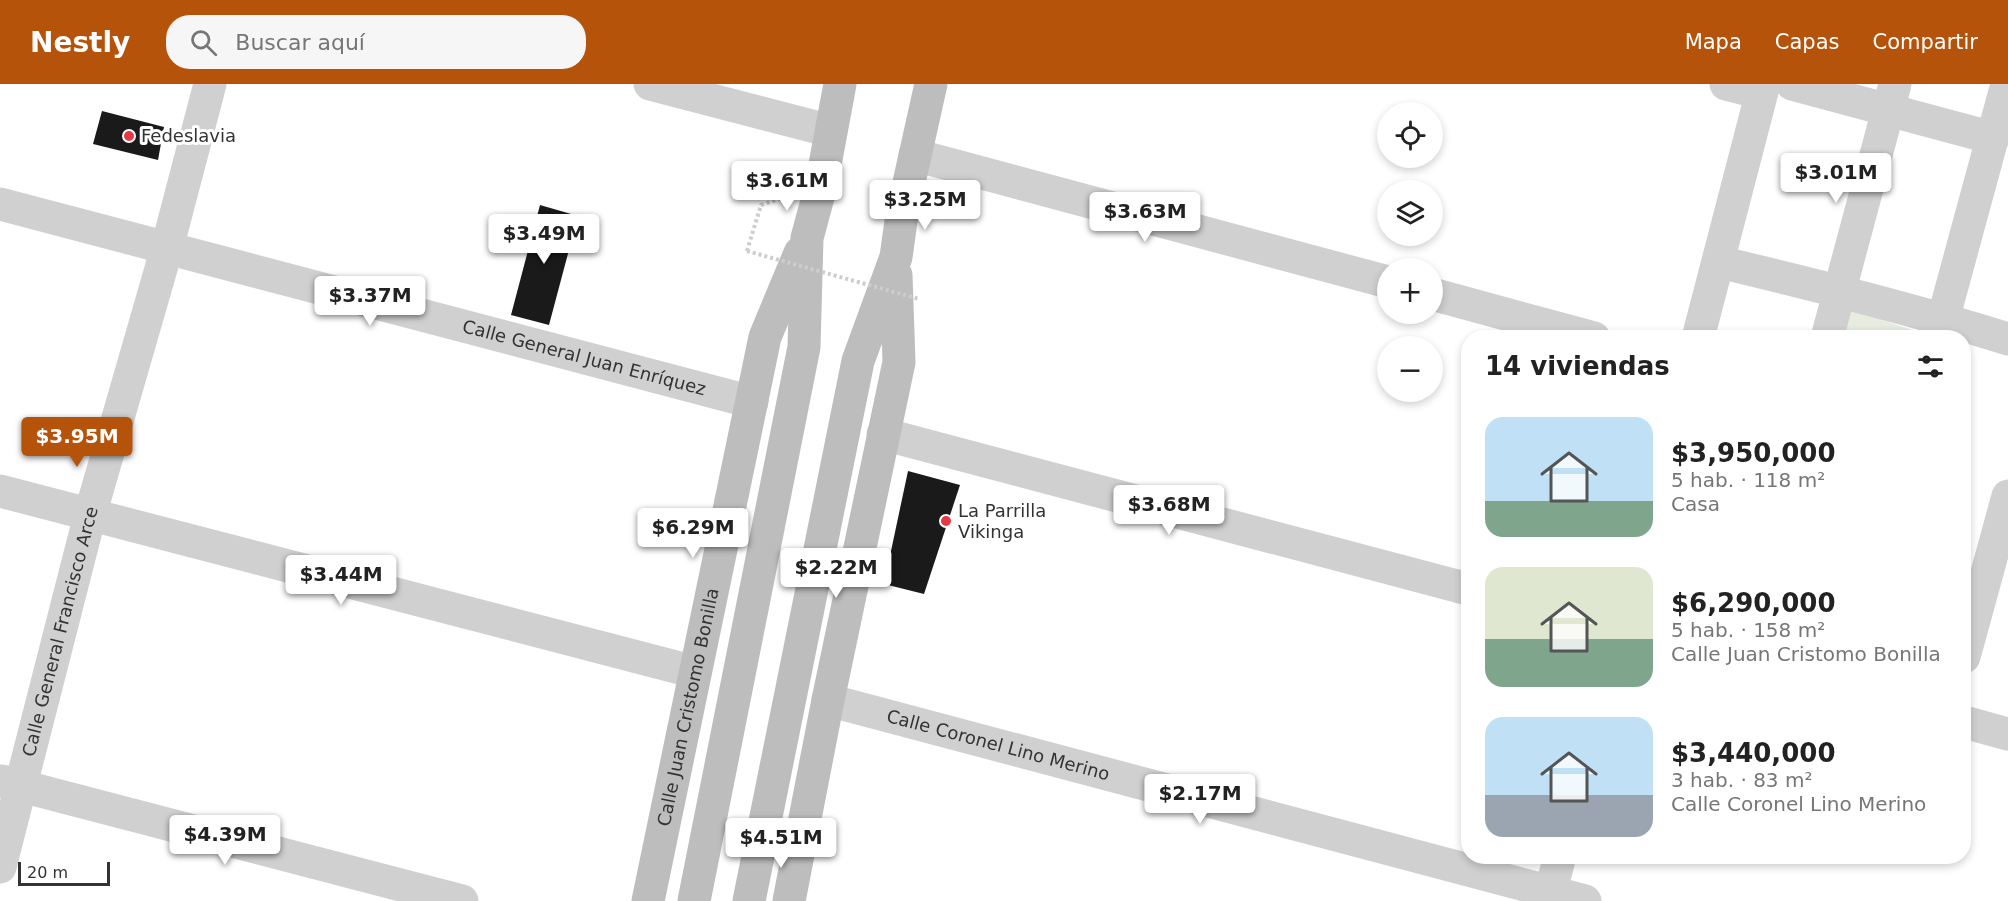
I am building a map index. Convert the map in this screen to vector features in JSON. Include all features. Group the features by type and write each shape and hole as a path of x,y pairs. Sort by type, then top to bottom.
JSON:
{"main road":[{"name":"Calle Juan Cristomo Bonilla","path":"648,901 765,337 807,238 821,186 840,84"},
{"path":"789,901 828,700 899,362 896,257 902,214 931,84"},
{"name":"Calle Juan Cristomo Bonilla","path":"694,901 804,346 807,238"},
{"path":"749,901 858,360 896,257"}],"street":[{"name":"Calle General Francisco Arce","path":"0,867 11,784 166,248 210,84"},
{"path":"650,84 831,131"},
{"path":"1726,84 1892,98 1993,138"},
{"path":"1719,262 1840,291 1941,328 2007,84"},
{"path":"1700,330 1772,87"},
{"path":"1829,330 1892,98"},
{"path":"915,155 1377,279"},
{"name":"Calle General Juan Enríquez","path":"0,204 752,402"},
{"path":"1443,297 1565,330"},
{"path":"1971,333 2008,339"},
{"path":"883,434 1461,587"},
{"path":"0,491 695,672"},
{"path":"1971,631 2008,496"},
{"name":"Calle Coronel Lino Merino","path":"828,700 1550,896 1585,901"},
{"path":"1971,724 2008,734"},
{"path":"11,784 462,901"},
{"path":"1550,896 1558,864"}],"path":[{"path":"761,205 747,251 919,299"}],"shaded area":[{"path":"1850,309 1912,330 1844,330"}],"building":[{"name":"Fedeslavia","path":"102,111 164,127 158,160 93,144"},
{"path":"540,205 578,216 549,325 511,315"},
{"path":"908,471 960,485 924,594 884,584"}],"place":[{"name":"Fedeslavia","path":"129,136"},
{"name":"La Parrilla Vikinga","path":"946,521"}]}
